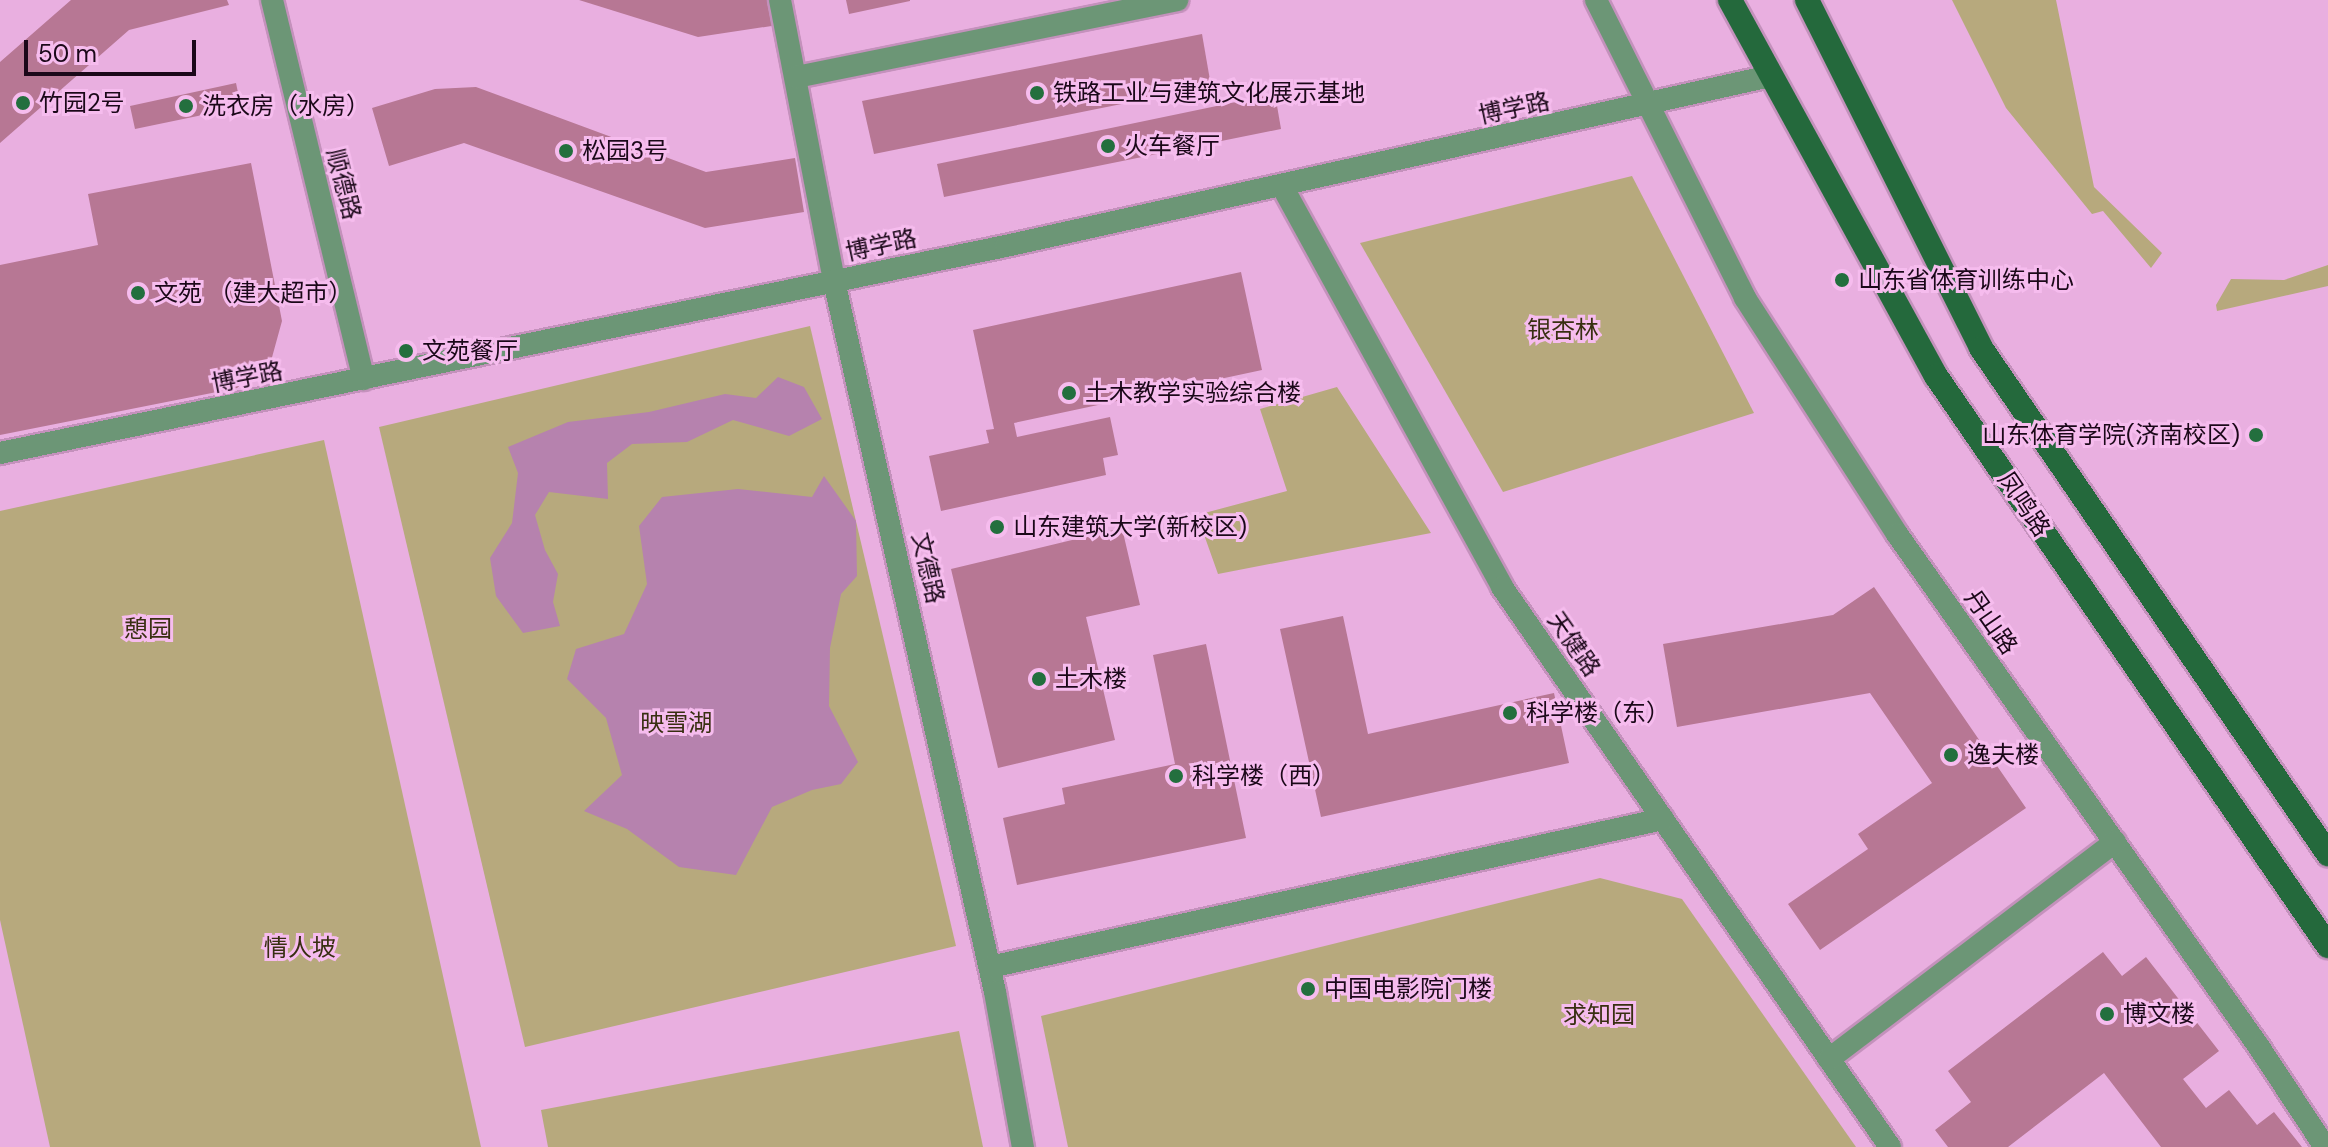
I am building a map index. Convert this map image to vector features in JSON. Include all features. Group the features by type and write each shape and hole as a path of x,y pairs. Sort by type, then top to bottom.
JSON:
{"main road":[{"name":"凤鸣路","path":"1730,0 1936,376 2328,946"},
{"path":"1807,0 1981,348 2328,854"}],"street":[{"name":"顺德路","path":"272,0 364,379"},
{"name":"文德路","path":"780,0 834,281 990,967 1023,1147"},
{"name":"丹山路","path":"1596,0 1745,298 1897,534 2115,842 2325,1147"},
{"path":"796,77 1167,1"},
{"name":"博学路","path":"0,453 1282,186 1648,106 1770,76"},
{"name":"天健路","path":"1282,186 1502,587 1890,1147"},
{"path":"990,967 1663,819"},
{"path":"1829,1059 2115,842"}],"green space":[{"path":"1952,0 2056,0 2094,187 2162,253 2151,268 2103,211 2092,214 2006,108"},
{"name":"银杏林","path":"1632,176 1754,413 1503,492 1360,243"},
{"path":"2328,265 2328,286 2217,311 2216,305 2231,279 2284,280"},
{"name":"映雪湖","path":"810,326 956,946 525,1047 379,427"},
{"path":"1337,387 1431,533 1218,574 1197,515 1287,491 1260,409"},
{"name":"憩园","path":"324,440 481,1147 50,1147 0,920 0,511"},
{"name":"求知园","path":"1600,878 1682,899 1856,1147 1068,1147 1041,1016"},
{"path":"959,1031 983,1147 548,1147 541,1110"}],"shaded area":[{"path":"778,377 804,387 822,419 789,436 733,420 687,442 632,444 607,463 608,499 549,492 535,515 545,550 558,574 553,602 560,626 523,633 496,596 490,558 512,523 518,473 508,447 568,422 649,412 725,394 756,398"},
{"path":"824,476 856,521 857,576 841,594 830,648 829,706 858,762 841,784 812,790 772,807 736,875 679,867 627,829 584,811 622,775 606,718 567,679 576,649 624,634 647,584 639,526 662,497 738,489 812,497"}],"building":[{"name":"竹园2号","path":"71,0 227,0 229,5 129,30 0,143 0,62"},
{"path":"579,0 774,0 778,25 698,37"},
{"path":"846,0 910,0 910,1 849,14"},
{"name":"铁路工业与建筑文化展示基地","path":"1202,34 1211,86 874,154 862,101"},
{"name":"洗衣房（水房）","path":"236,83 241,107 135,129 130,106"},
{"name":"松园3号","path":"476,87 706,172 795,158 804,212 705,228 464,143 389,166 372,108 435,89"},
{"name":"火车餐厅","path":"1275,94 1281,129 944,197 937,164"},
{"name":"文苑 （建大超市）","path":"251,163 282,321 271,361 237,388 0,435 0,265 98,245 88,194"},
{"name":"土木教学实验综合楼","path":"1241,272 1262,370 1014,423 1017,437 1110,417 1118,455 1103,458 1106,475 941,511 929,456 989,443 986,430 994,429 973,330"},
{"name":"土木楼","path":"1122,528 1140,605 1086,617 1115,740 998,768 951,569"},
{"name":"逸夫楼","path":"1874,587 2026,808 1820,950 1788,904 1868,849 1858,834 1932,783 1870,693 1677,727 1663,644 1833,615"},
{"name":"科学楼（东）","path":"1343,616 1368,734 1554,693 1569,763 1321,817 1280,629"},
{"name":"科学楼（西）","path":"1206,644 1246,838 1017,885 1003,818 1065,804 1062,788 1175,764 1153,655"},
{"name":"博文楼","path":"2103,952 2122,976 2146,957 2219,1051 2183,1079 2206,1108 2229,1090 2257,1125 2274,1112 2302,1147 2161,1147 2104,1073 2008,1147 1948,1147 1935,1130 1971,1102 1948,1071"}],"place":[{"name":"铁路工业与建筑文化展示基地","path":"1037,93"},
{"name":"竹园2号","path":"23,103"},
{"name":"洗衣房（水房）","path":"186,106"},
{"name":"火车餐厅","path":"1108,146"},
{"name":"松园3号","path":"566,151"},
{"name":"山东省体育训练中心","path":"1842,280"},
{"name":"文苑 （建大超市）","path":"138,293"},
{"name":"文苑餐厅","path":"406,351"},
{"name":"土木教学实验综合楼","path":"1069,393"},
{"name":"山东体育学院(济南校区)","path":"2256,435"},
{"name":"山东建筑大学(新校区)","path":"997,527"},
{"name":"土木楼","path":"1039,679"},
{"name":"科学楼（东）","path":"1510,713"},
{"name":"逸夫楼","path":"1951,755"},
{"name":"科学楼（西）","path":"1176,776"},
{"name":"中国电影院门楼","path":"1308,989"},
{"name":"博文楼","path":"2107,1014"}],"park label":[{"name":"情人坡","path":"300,948"}]}
